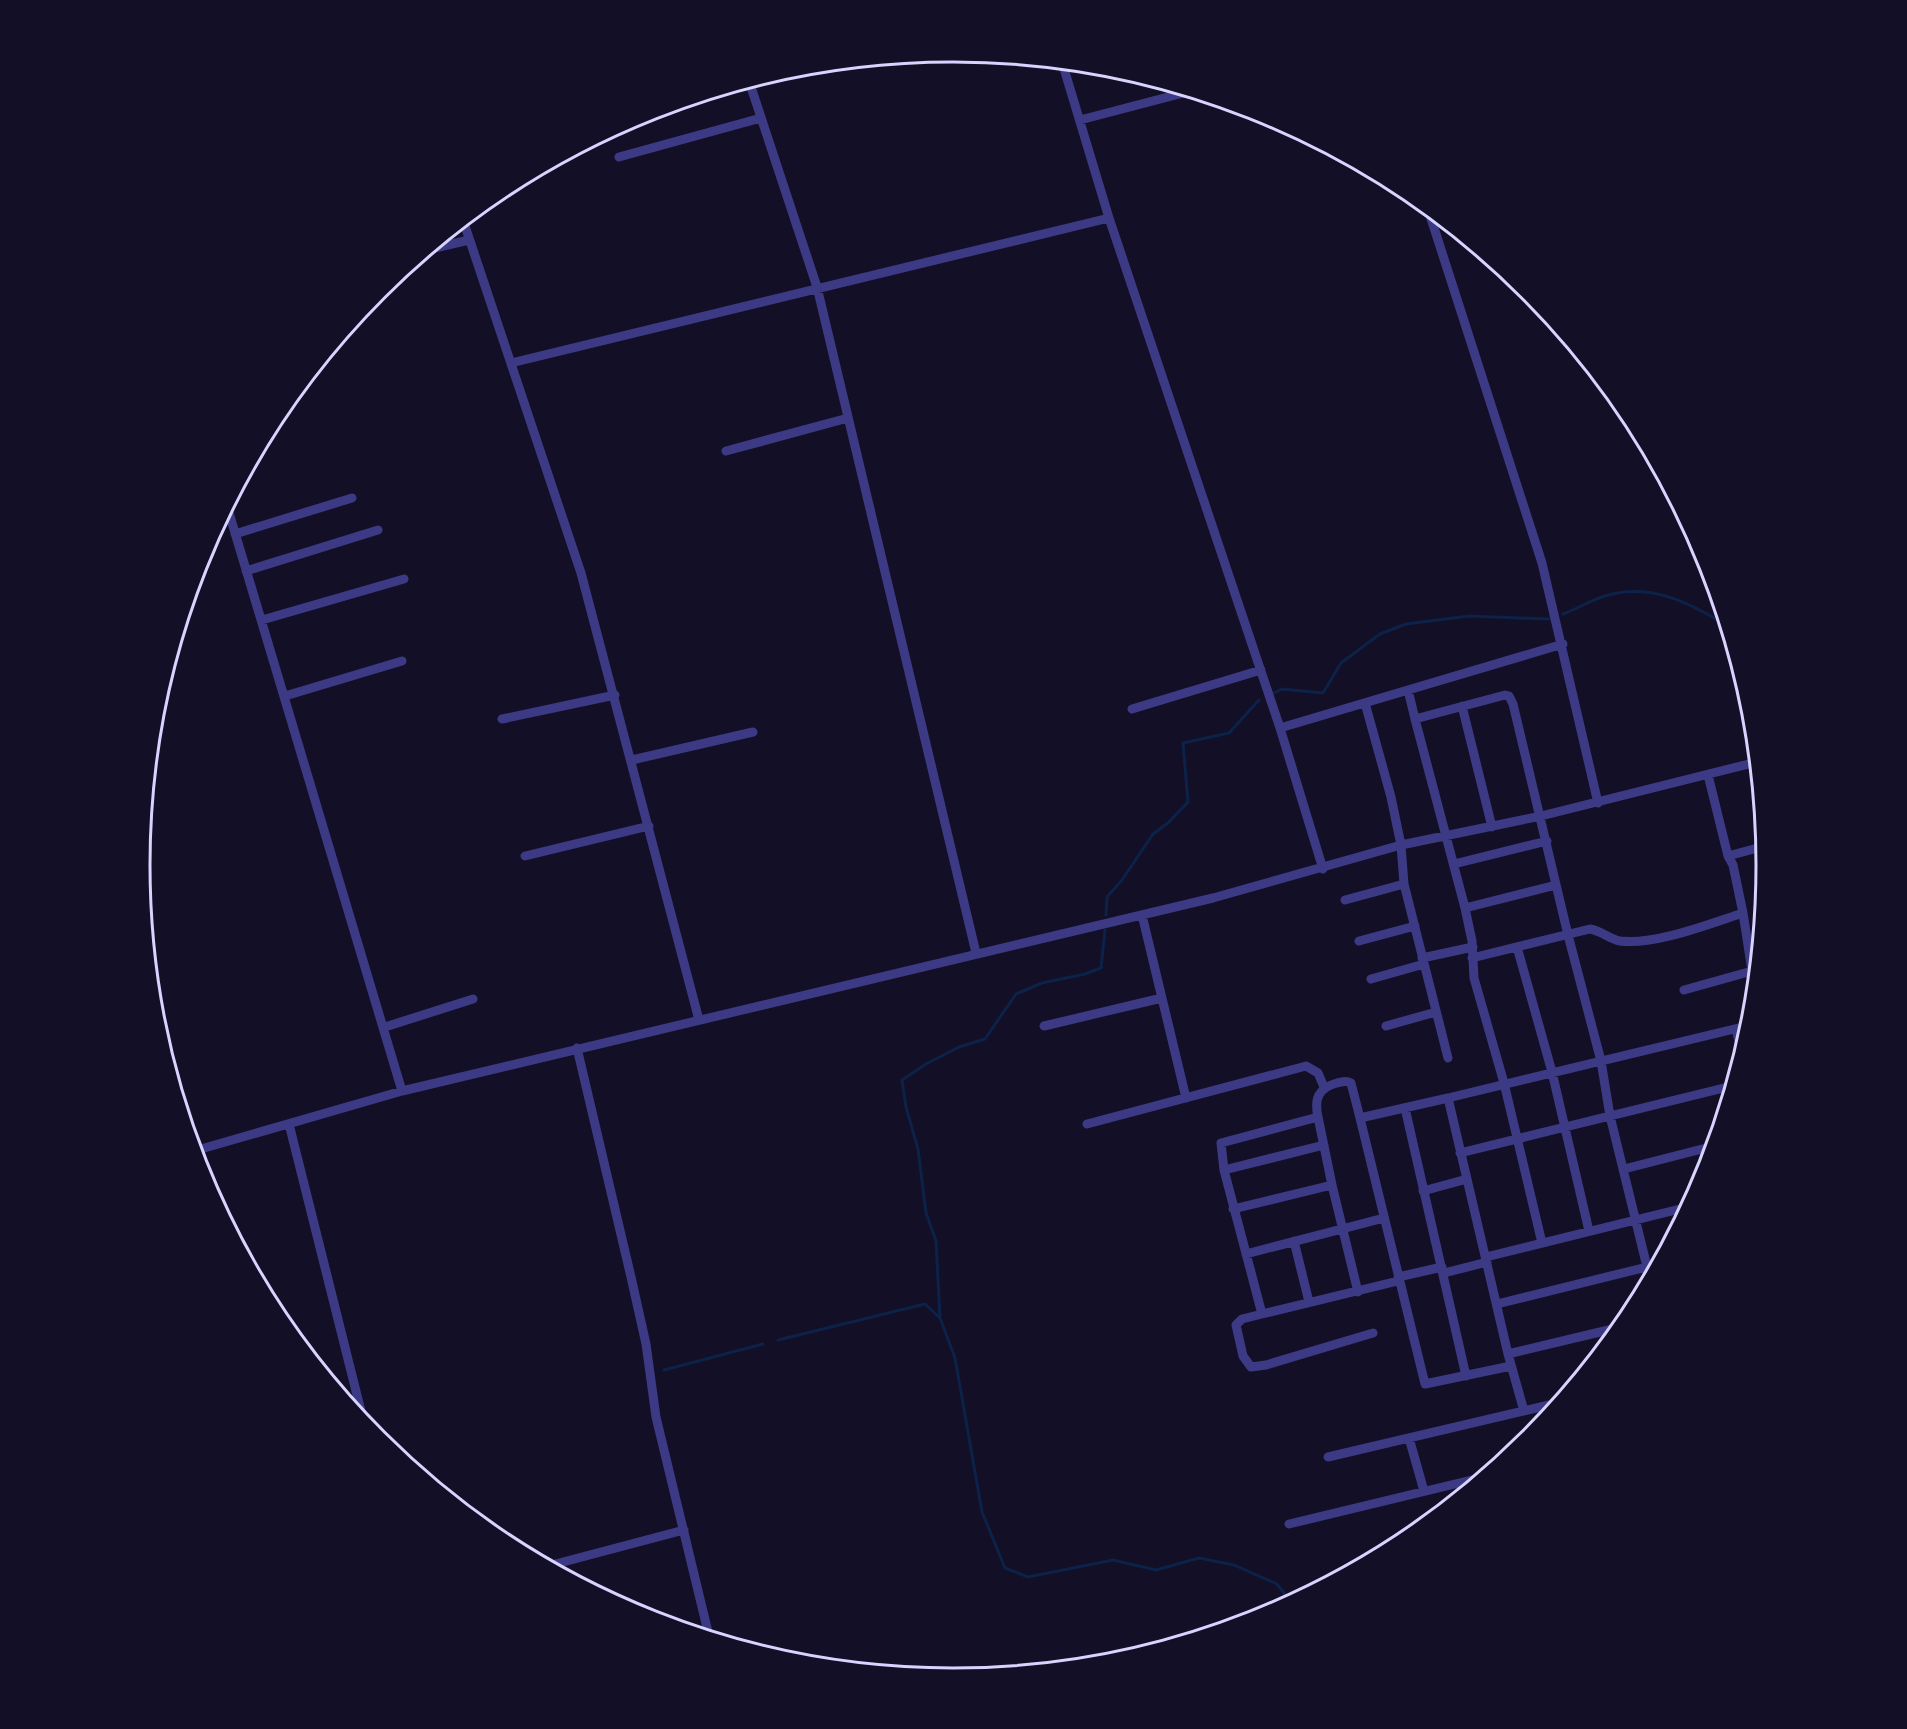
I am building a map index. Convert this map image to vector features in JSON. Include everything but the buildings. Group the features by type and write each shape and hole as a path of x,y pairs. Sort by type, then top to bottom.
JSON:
{"street":[{"path":"1064,69 1109,218 1261,670 1323,869"},
{"path":"751,88 817,287 976,953"},
{"path":"1080,120 1179,94"},
{"path":"619,157 761,118"},
{"path":"511,363 1109,218"},
{"path":"1431,219 1542,563 1598,802"},
{"path":"465,227 581,573 699,1020"},
{"path":"442,246 469,240"},
{"path":"726,451 848,418"},
{"path":"235,534 352,498"},
{"path":"230,516 385,1027 402,1091"},
{"path":"246,571 378,530"},
{"path":"262,620 404,579"},
{"path":"1280,728 1563,645"},
{"path":"285,696 402,661"},
{"path":"1132,709 1261,670"},
{"path":"1408,690 1465,908 1473,947 1474,978 1504,1083 1542,1243"},
{"path":"1415,719 1505,694 1511,699 1601,1061 1610,1116 1647,1268 1497,1304"},
{"path":"502,719 615,695"},
{"path":"1365,703 1386,776 1401,845 1404,884 1448,1058"},
{"path":"1462,706 1492,827"},
{"path":"632,760 753,732"},
{"path":"203,1148 402,1091 1142,915 1323,869 1401,845 1541,816 1750,764"},
{"path":"1708,775 1728,856 1733,865 1751,962"},
{"path":"525,856 649,826"},
{"path":"1454,864 1547,841"},
{"path":"1728,856 1756,849"},
{"path":"1345,900 1404,884"},
{"path":"1465,908 1556,885"},
{"path":"1472,958 1590,929 1599,930 1618,941 1647,939 1743,913"},
{"path":"1142,915 1186,1098"},
{"path":"1359,941 1415,926"},
{"path":"1371,979 1473,947"},
{"path":"1517,947 1552,1072 1588,1231"},
{"path":"1684,990 1750,972"},
{"path":"1044,1026 1162,998"},
{"path":"385,1027 473,999"},
{"path":"1386,1026 1436,1012"},
{"path":"1360,1118 1739,1028"},
{"path":"1736,1029 1738,1036"},
{"path":"577,1048 646,1344 651,1392 707,1629"},
{"path":"1087,1124 1306,1066 1318,1072 1324,1087"},
{"path":"1358,1292 1341,1228 1316,1101 1324,1087 1347,1081 1352,1083 1425,1384 1511,1366"},
{"path":"1460,1153 1724,1088"},
{"path":"1448,1098 1508,1354 1524,1411"},
{"path":"1405,1108 1466,1376"},
{"path":"1262,1314 1233,1209 1220,1146 1223,1142 1318,1117"},
{"path":"289,1124 359,1404"},
{"path":"1224,1170 1324,1145"},
{"path":"1624,1169 1704,1149"},
{"path":"1423,1191 1467,1179"},
{"path":"1233,1209 1332,1185"},
{"path":"1373,1333 1266,1365 1251,1366 1243,1356 1236,1325 1245,1317 1358,1292 1398,1279 1443,1270 1679,1209"},
{"path":"1246,1254 1384,1218"},
{"path":"1294,1241 1310,1302"},
{"path":"1508,1354 1607,1330"},
{"path":"1328,1457 1546,1406"},
{"path":"1409,1438 1424,1491"},
{"path":"1289,1524 1468,1481"},
{"path":"558,1563 684,1530"}],"waterway":[{"path":"1563,614 1605,596 1622,592 1638,592 1669,597 1718,620"},
{"path":"1272,694 1282,689 1323,693 1341,663 1380,634 1406,624 1469,616 1549,619"},
{"path":"1106,915 1107,897 1122,880 1153,834 1168,823 1188,802 1183,743 1229,733 1259,700"},
{"path":"940,1318 936,1241 926,1213 918,1149 906,1107 902,1080 926,1064 959,1047 985,1039 1016,994 1042,983 1085,974 1101,968 1105,930"},
{"path":"778,1340 925,1304 940,1318 955,1358 982,1512 1005,1568 1028,1577 1113,1560 1156,1570 1199,1558 1234,1565 1277,1584 1286,1595"},
{"path":"664,1370 763,1344"}]}
